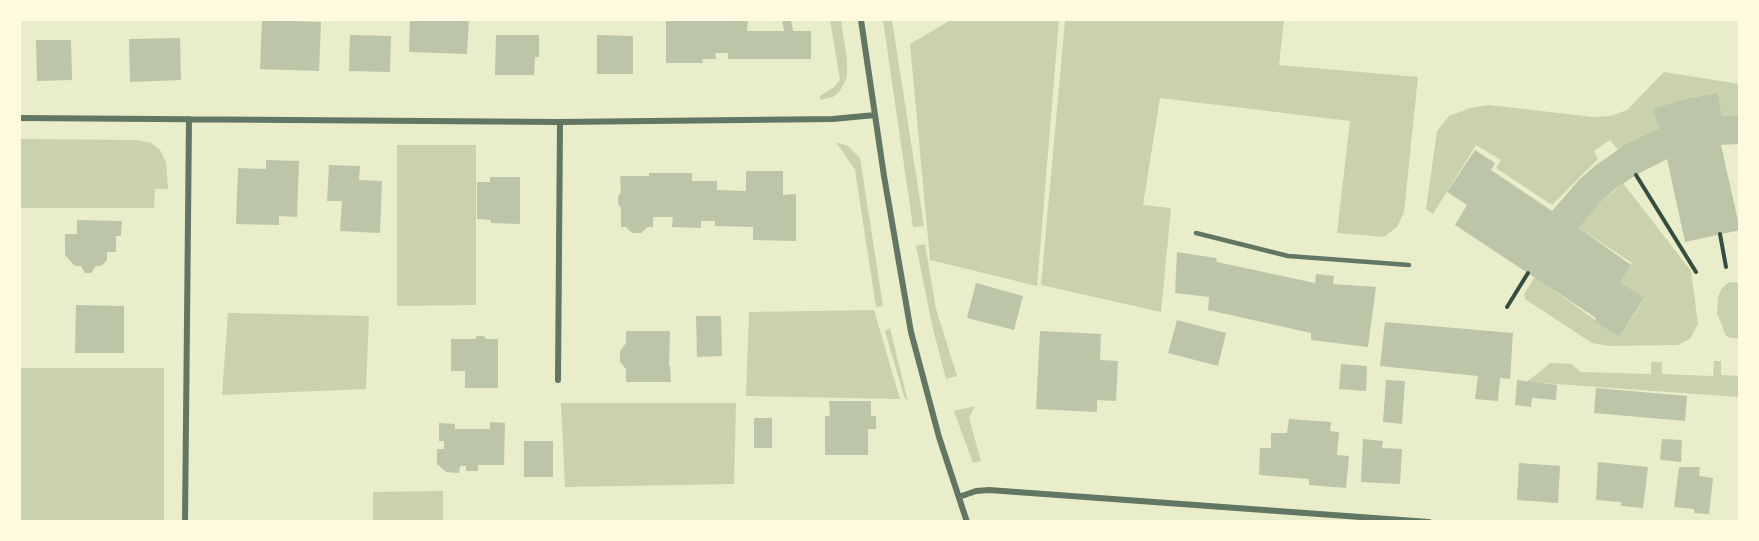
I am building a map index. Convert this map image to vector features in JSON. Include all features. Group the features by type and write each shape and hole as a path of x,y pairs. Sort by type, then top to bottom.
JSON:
{"street":[{"path":"861,20 898,264 911,332 930,406 967,522"},
{"path":"20,118 560,122 833,119 875,115"},
{"path":"185,522 189,118"},
{"path":"558,380 560,122"},
{"path":"959,497 976,491 989,490 1429,522"}],"lane":[{"path":"1196,233 1288,256 1409,265"}],"path":[{"path":"1636,175 1696,272"},
{"path":"1720,234 1726,267"},
{"path":"1507,307 1528,273"}],"green space":[{"path":"830,20 841,20 847,77 840,91 833,97 820,100 820,96 840,80"},
{"path":"883,20 892,20 924,226 913,227"},
{"path":"951,20 1059,20 1037,286 930,260 910,44"},
{"path":"1065,20 1284,20 1279,65 1418,77 1404,212 1397,227 1384,237 1337,233 1350,121 1160,98 1143,205 1171,208 1161,312 1041,285"},
{"path":"1664,72 1739,84 1739,115 1722,116 1718,93 1684,99 1654,109 1659,129 1618,150 1610,140 1594,151 1598,159 1552,205 1496,168 1501,160 1476,145 1433,214 1426,209 1437,131 1449,116 1470,108 1489,105 1593,117 1611,116 1627,110"},
{"path":"20,139 137,140 151,143 160,150 166,162 168,189 155,189 154,208 20,208"},
{"path":"836,142 848,146 860,158 883,306 876,307 855,170"},
{"path":"397,145 476,145 476,305 397,306"},
{"path":"1623,183 1691,271 1698,324 1690,339 1678,345 1608,346 1592,343 1525,299 1524,294 1535,277 1619,337 1644,299 1620,282 1632,263 1579,228 1600,203"},
{"path":"925,244 936,309 957,376 946,379 916,246"},
{"path":"1729,282 1739,283 1739,338 1726,336 1717,313 1718,297 1722,288"},
{"path":"874,310 900,399 746,396 749,312"},
{"path":"228,313 369,316 366,389 222,395"},
{"path":"890,328 908,402 904,396 885,331"},
{"path":"1714,361 1721,361 1721,375 1739,376 1739,397 1527,382 1550,363 1572,364 1580,372 1651,374 1651,362 1662,362 1662,374 1713,376"},
{"path":"20,368 164,368 164,521 20,521"},
{"path":"561,403 736,403 734,484 565,487"},
{"path":"975,406 969,418 981,461 973,463 954,411"},
{"path":"443,491 443,521 373,521 373,492"}],"building":[{"path":"262,20 321,22 319,71 260,69"},
{"path":"410,20 469,20 467,54 409,52"},
{"path":"666,20 748,20 747,31 784,31 782,20 791,20 793,31 811,31 811,59 728,59 728,53 715,53 716,59 702,59 703,63 666,63"},
{"path":"350,35 391,36 390,72 349,71"},
{"path":"496,35 539,35 539,57 535,57 534,75 495,75"},
{"path":"597,35 633,36 633,74 597,74"},
{"path":"180,38 181,80 130,82 129,39"},
{"path":"36,40 71,40 72,80 37,81"},
{"path":"1718,93 1722,116 1740,115 1740,144 1721,145 1740,230 1685,242 1667,159 1615,189 1579,228 1631,265 1620,282 1644,298 1619,337 1595,321 1596,318 1455,225 1467,205 1447,192 1475,150 1495,163 1491,170 1552,211 1579,180 1596,165 1628,143 1659,129 1653,109 1684,99"},
{"path":"266,160 299,161 297,217 279,216 279,225 236,224 238,168 266,169"},
{"path":"329,165 360,166 359,180 382,181 380,233 340,231 342,201 327,201"},
{"path":"746,171 783,171 783,195 796,194 796,241 753,240 753,227 715,226 715,221 701,221 701,228 672,227 673,217 653,217 653,227 648,227 641,233 632,233 626,227 621,227 621,208 618,204 621,192 620,176 692,173 692,181 717,181 717,190 746,191"},
{"path":"490,177 520,177 520,224 491,223 491,220 477,219 477,182 490,182"},
{"path":"77,220 122,221 121,236 116,236 116,252 107,252 107,260 101,266 96,266 91,273 85,273 81,266 75,266 65,255 65,234 77,234"},
{"path":"1177,252 1216,258 1217,262 1315,283 1316,274 1334,276 1333,284 1376,287 1368,347 1311,340 1311,333 1208,310 1209,297 1175,293"},
{"path":"976,283 1023,296 1014,330 967,318"},
{"path":"76,305 124,306 124,353 75,353"},
{"path":"696,316 721,316 722,356 697,357"},
{"path":"1177,320 1226,333 1218,366 1168,353"},
{"path":"1385,322 1513,333 1510,379 1500,378 1498,401 1475,399 1478,376 1380,366"},
{"path":"626,331 670,331 671,382 626,382 626,369 620,362 620,351 626,343"},
{"path":"1040,331 1101,334 1100,360 1118,361 1116,401 1097,400 1097,412 1036,409"},
{"path":"477,336 498,339 498,388 465,388 465,371 451,371 451,339 475,339"},
{"path":"1341,364 1367,366 1366,391 1339,389"},
{"path":"1386,380 1405,381 1402,424 1383,422"},
{"path":"1517,380 1557,385 1556,400 1532,398 1531,407 1515,405"},
{"path":"1596,388 1687,396 1685,421 1594,413"},
{"path":"829,401 871,401 871,416 876,416 876,429 868,429 868,455 825,455 825,416 830,416"},
{"path":"754,418 772,418 772,448 754,448"},
{"path":"1289,419 1331,422 1330,431 1339,432 1337,455 1349,456 1346,488 1309,485 1309,479 1259,475 1260,448 1271,448 1271,433 1287,433"},
{"path":"490,422 505,423 504,465 478,465 478,471 466,471 466,466 460,466 459,473 446,472 437,464 437,449 444,449 444,441 439,441 439,423 455,424 455,429 490,429"},
{"path":"1363,439 1383,441 1382,448 1402,449 1400,484 1361,482"},
{"path":"1662,439 1682,440 1681,462 1660,460"},
{"path":"524,441 553,441 553,477 524,477"},
{"path":"1598,462 1648,467 1643,508 1621,506 1621,502 1596,500"},
{"path":"1519,463 1560,466 1558,503 1517,500"},
{"path":"1679,467 1700,467 1699,476 1713,478 1709,514 1694,513 1694,509 1674,507"}]}
